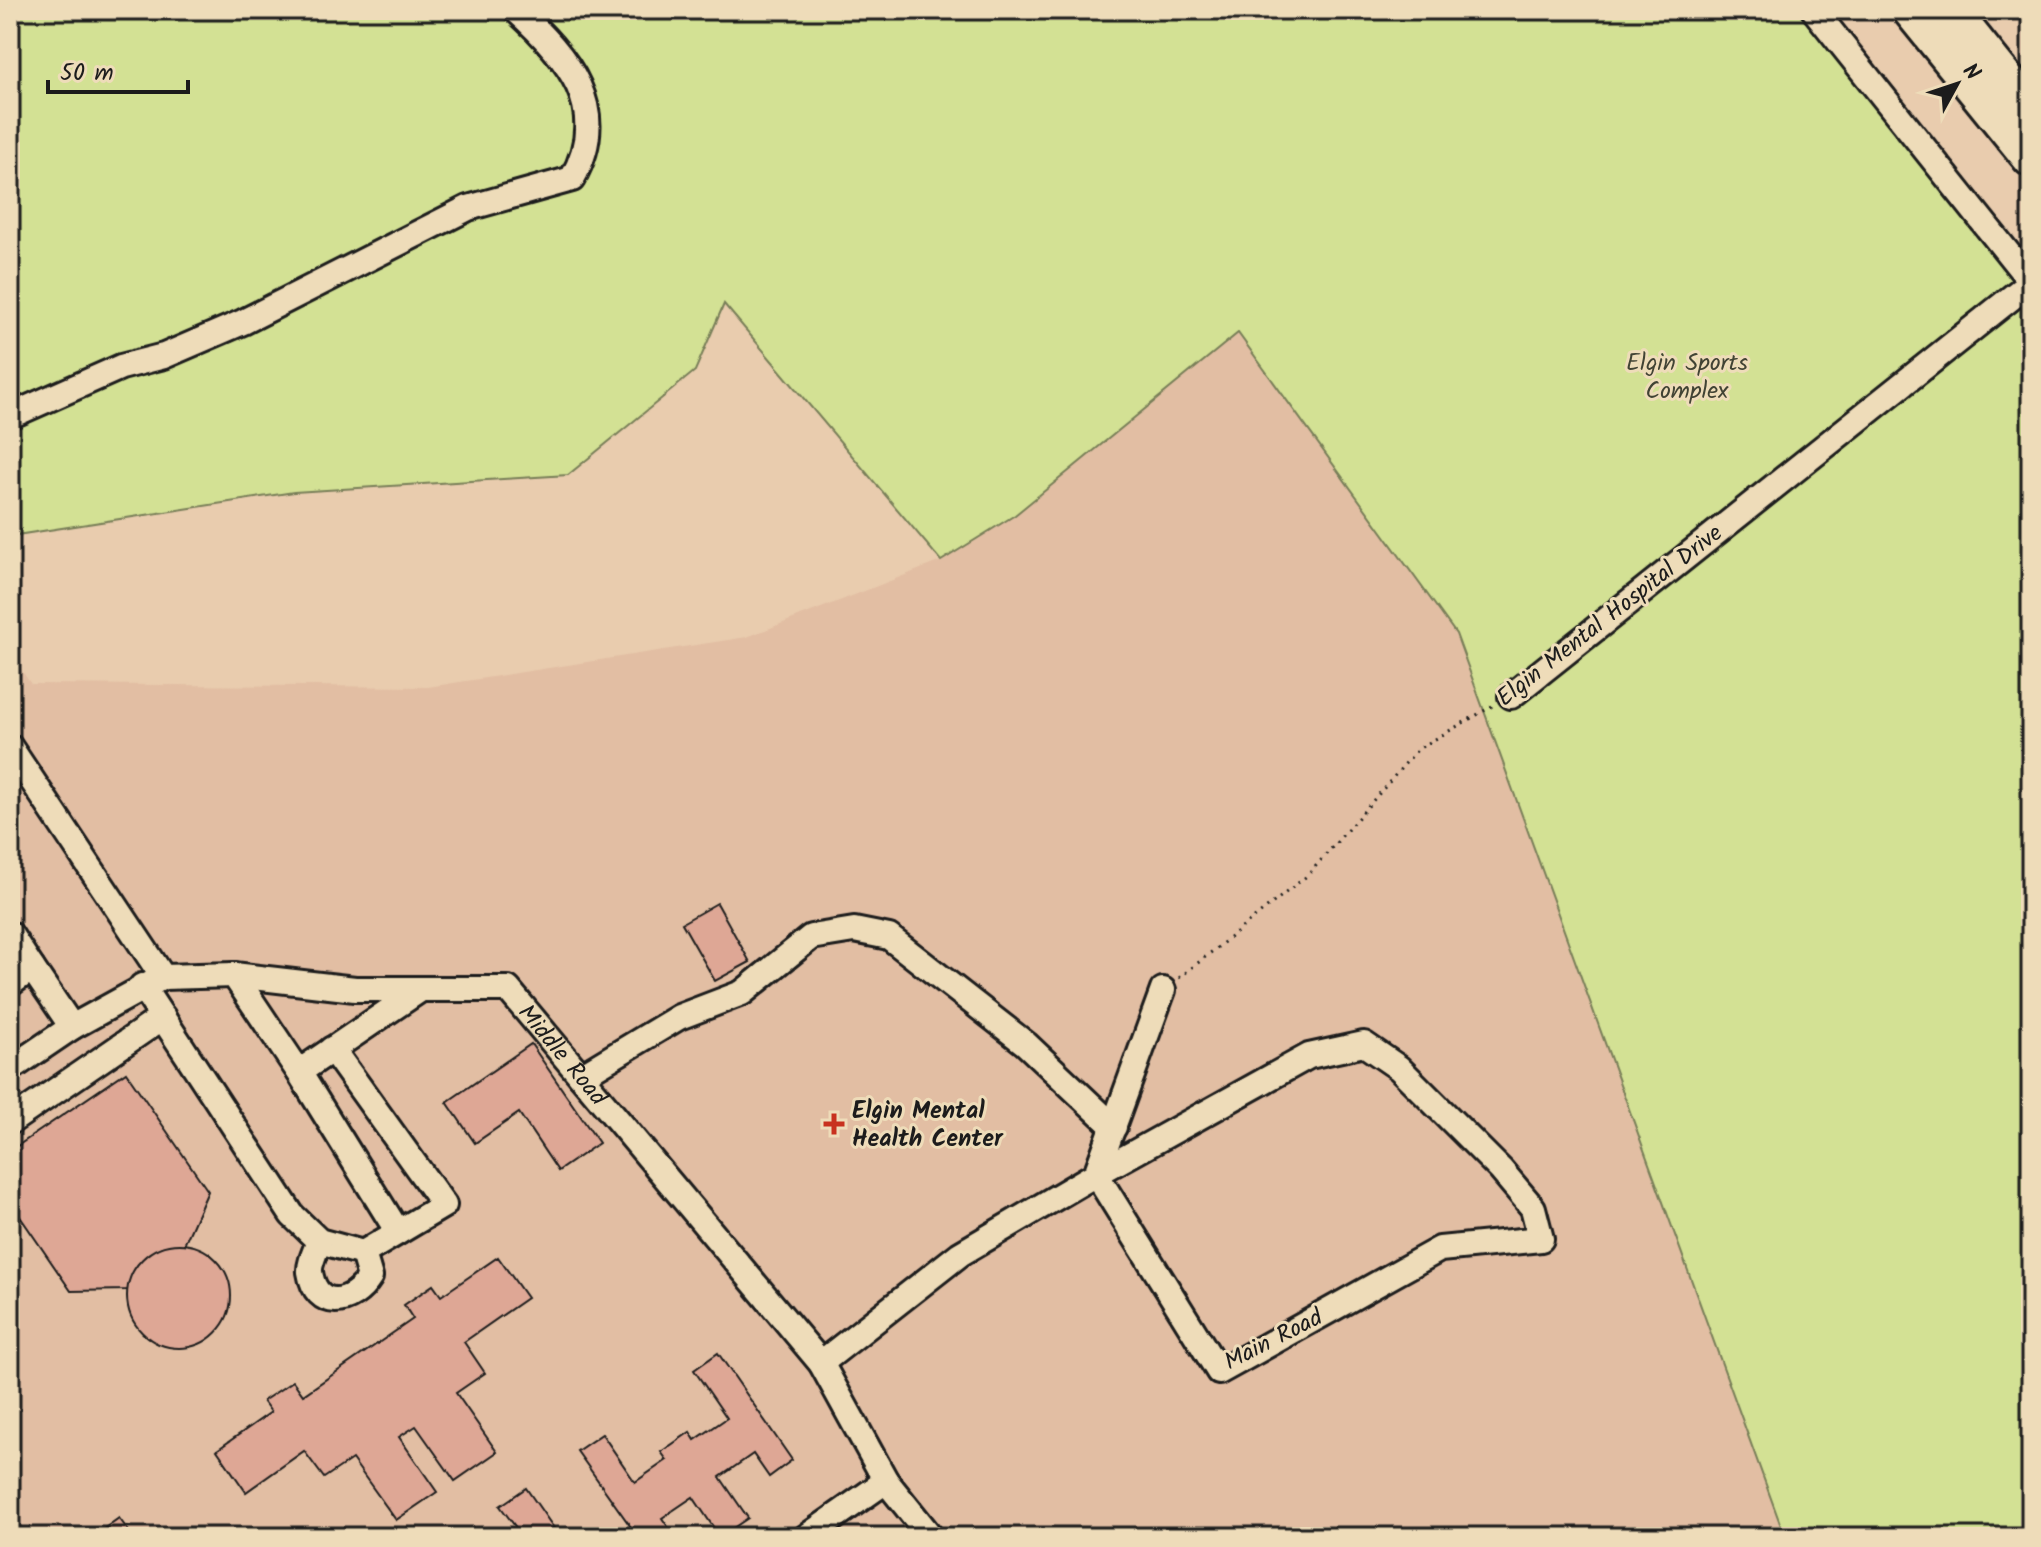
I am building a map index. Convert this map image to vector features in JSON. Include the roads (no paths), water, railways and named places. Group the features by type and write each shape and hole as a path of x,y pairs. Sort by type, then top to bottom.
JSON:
{"highway":[{"path":"1911,10 2031,158"},
{"path":"1950,10 2031,111"}],"street":[{"path":"10,416 121,367 164,356 243,322 468,208 572,179 584,158 591,130 581,91 559,52 516,10"},
{"path":"1814,10 2031,282"},
{"name":"Elgin Mental Hospital Drive","path":"1511,696 2031,282"},
{"path":"10,747 152,981 163,1017 292,1215 319,1241 363,1253 444,1205 332,1049"},
{"path":"581,1076 679,1017 742,993 811,937 854,930 889,937 1026,1044 1114,1127"},
{"path":"10,934 72,1027"},
{"path":"10,984 32,968"},
{"path":"234,975 299,1072 398,1232"},
{"name":"Middle Road","path":"10,1069 72,1027 152,981 234,975 355,989 508,989 821,1363 886,1481 931,1537"},
{"path":"299,1072 421,989"},
{"path":"821,1363 960,1254 1096,1174 1163,990"},
{"path":"10,1122 163,1017"},
{"name":"Main Road","path":"1364,1044 1399,1068 1501,1170 1533,1208 1541,1239 1440,1249 1219,1372 1096,1174 1309,1056 1364,1044"},
{"path":"319,1241 310,1270 316,1287 331,1300 348,1300 360,1293 370,1277 363,1253"},
{"path":"806,1537 886,1481"}],"place":[{"name":"Elgin Mental Health Center","path":"834,1124"}],"park label":[{"name":"Elgin Sports Complex","path":"1687,376"}]}
